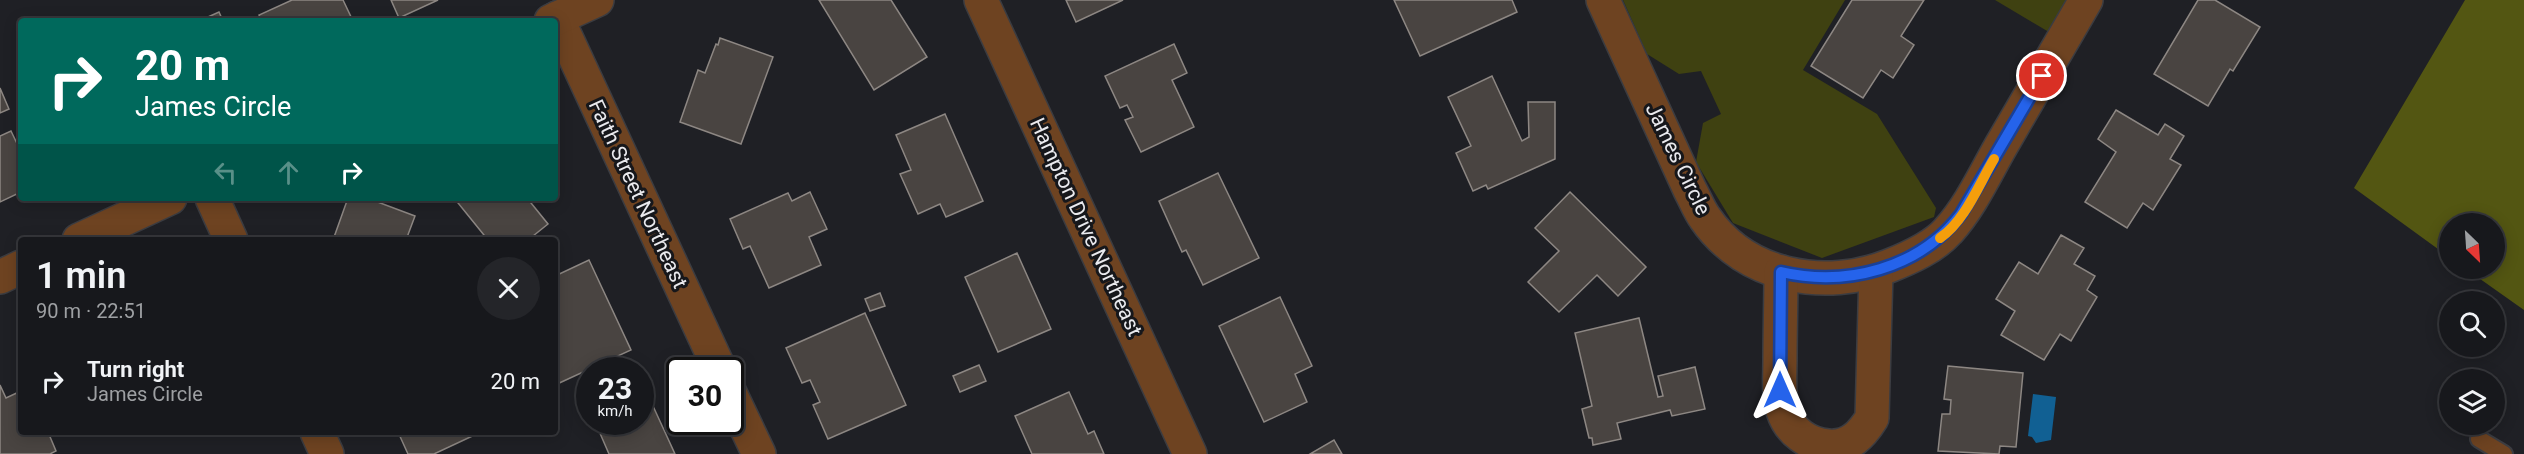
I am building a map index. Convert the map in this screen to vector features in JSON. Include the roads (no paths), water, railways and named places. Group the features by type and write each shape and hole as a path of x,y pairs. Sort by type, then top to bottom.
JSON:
{"street":[{"path":"558,18 597,0"},
{"name":"Hampton Drive Northeast","path":"981,0 1190,454"},
{"name":"James Circle","path":"1603,0 1690,190 1705,218 1721,238 1761,265 1806,278 1833,279 1876,271 1901,261 1947,233 2086,0"},
{"name":"Faith Street Northeast","path":"558,28 714,357"},
{"path":"86,237 164,201"},
{"path":"213,201 230,237"},
{"path":"0,277 18,268"},
{"path":"1781,272 1780,390 1783,412 1800,436 1814,444 1832,446 1851,442 1865,431 1872,418 1876,271"},
{"path":"744,422 759,454"},
{"path":"318,435 327,454"}],"lane":[{"path":"2479,439 2504,454"}],"water":[{"path":"2033,394 2056,397 2051,440 2036,443 2032,437 2028,436"}]}
